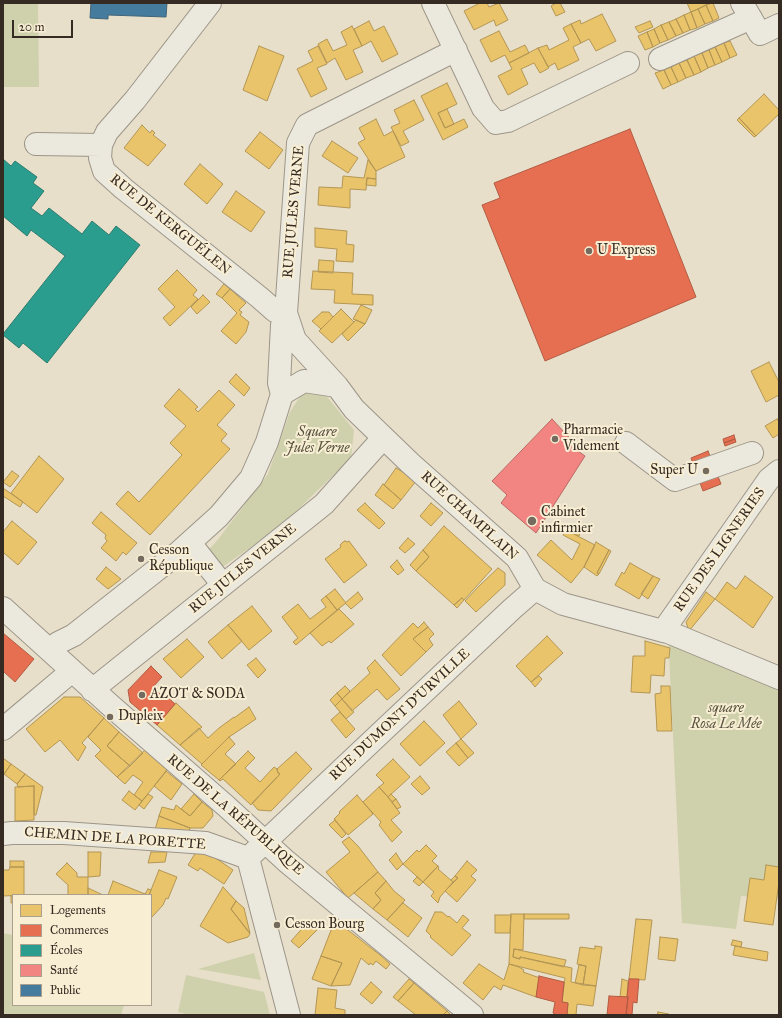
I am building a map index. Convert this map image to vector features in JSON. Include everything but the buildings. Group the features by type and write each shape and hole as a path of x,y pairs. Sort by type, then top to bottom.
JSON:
{"street":[{"path":"36,144 101,145 107,132 210,3"},
{"path":"433,3 483,108 496,123 508,121 628,63"},
{"path":"660,59 758,20"},
{"name":"RUE JULES VERNE","path":"50,650 58,643 74,635 190,543 219,516 251,478 267,442 282,394 279,383 282,325 286,313 298,143 307,124 456,50"},
{"name":"RUE DE KERGUÉLEN","path":"101,145 100,158 104,171 124,189 275,311 286,313"},
{"name":"RUE CHAMPLAIN","path":"286,313 295,340 337,386 354,409 410,463 517,558 535,589"},
{"path":"282,394 304,381 337,386"},
{"name":"RUE JULES VERNE","path":"92,690 324,504 384,438"},
{"path":"626,443 675,480 752,453"},
{"name":"RUE DES LIGNERIES","path":"663,631 769,479 779,471"},
{"path":"190,543 223,585"},
{"path":"535,589 563,604 668,632 779,678"},
{"name":"RUE DUMONT D'URVILLE","path":"248,858 535,589"},
{"name":"RUE DE LA RÉPUBLIQUE","path":"3,608 92,690 286,861 472,1015"},
{"path":"3,729 72,671"},
{"name":"CHEMIN DE LA PORETTE","path":"3,834 64,833 206,843 248,858"},
{"path":"248,858 288,1015"}],"green space":[{"path":"3,3 38,3 39,87 3,87"},
{"name":"Square Jules Verne","path":"303,392 324,393 354,430 351,458 281,526 221,568 209,549 268,474 290,412"},
{"name":"square Rosa Le Mée","path":"668,632 779,678 779,899 741,896 736,929 682,923"},
{"path":"3,933 12,935 12,1006 124,1006 121,1015 3,1015"},
{"path":"254,953 261,980 198,969"},
{"path":"186,975 264,992 270,1015 189,1015 178,1012"}],"place":[{"name":"U Express","path":"589,251"},
{"name":"Pharmacie Videment","path":"555,439"},
{"name":"Super U","path":"706,471"},
{"name":"Cabinet infirmier","path":"532,521"},
{"name":"Cesson République","path":"141,559"},
{"name":"AZOT & SODA","path":"142,695"},
{"name":"Dupleix","path":"110,717"},
{"name":"Cesson Bourg","path":"277,925"}]}
